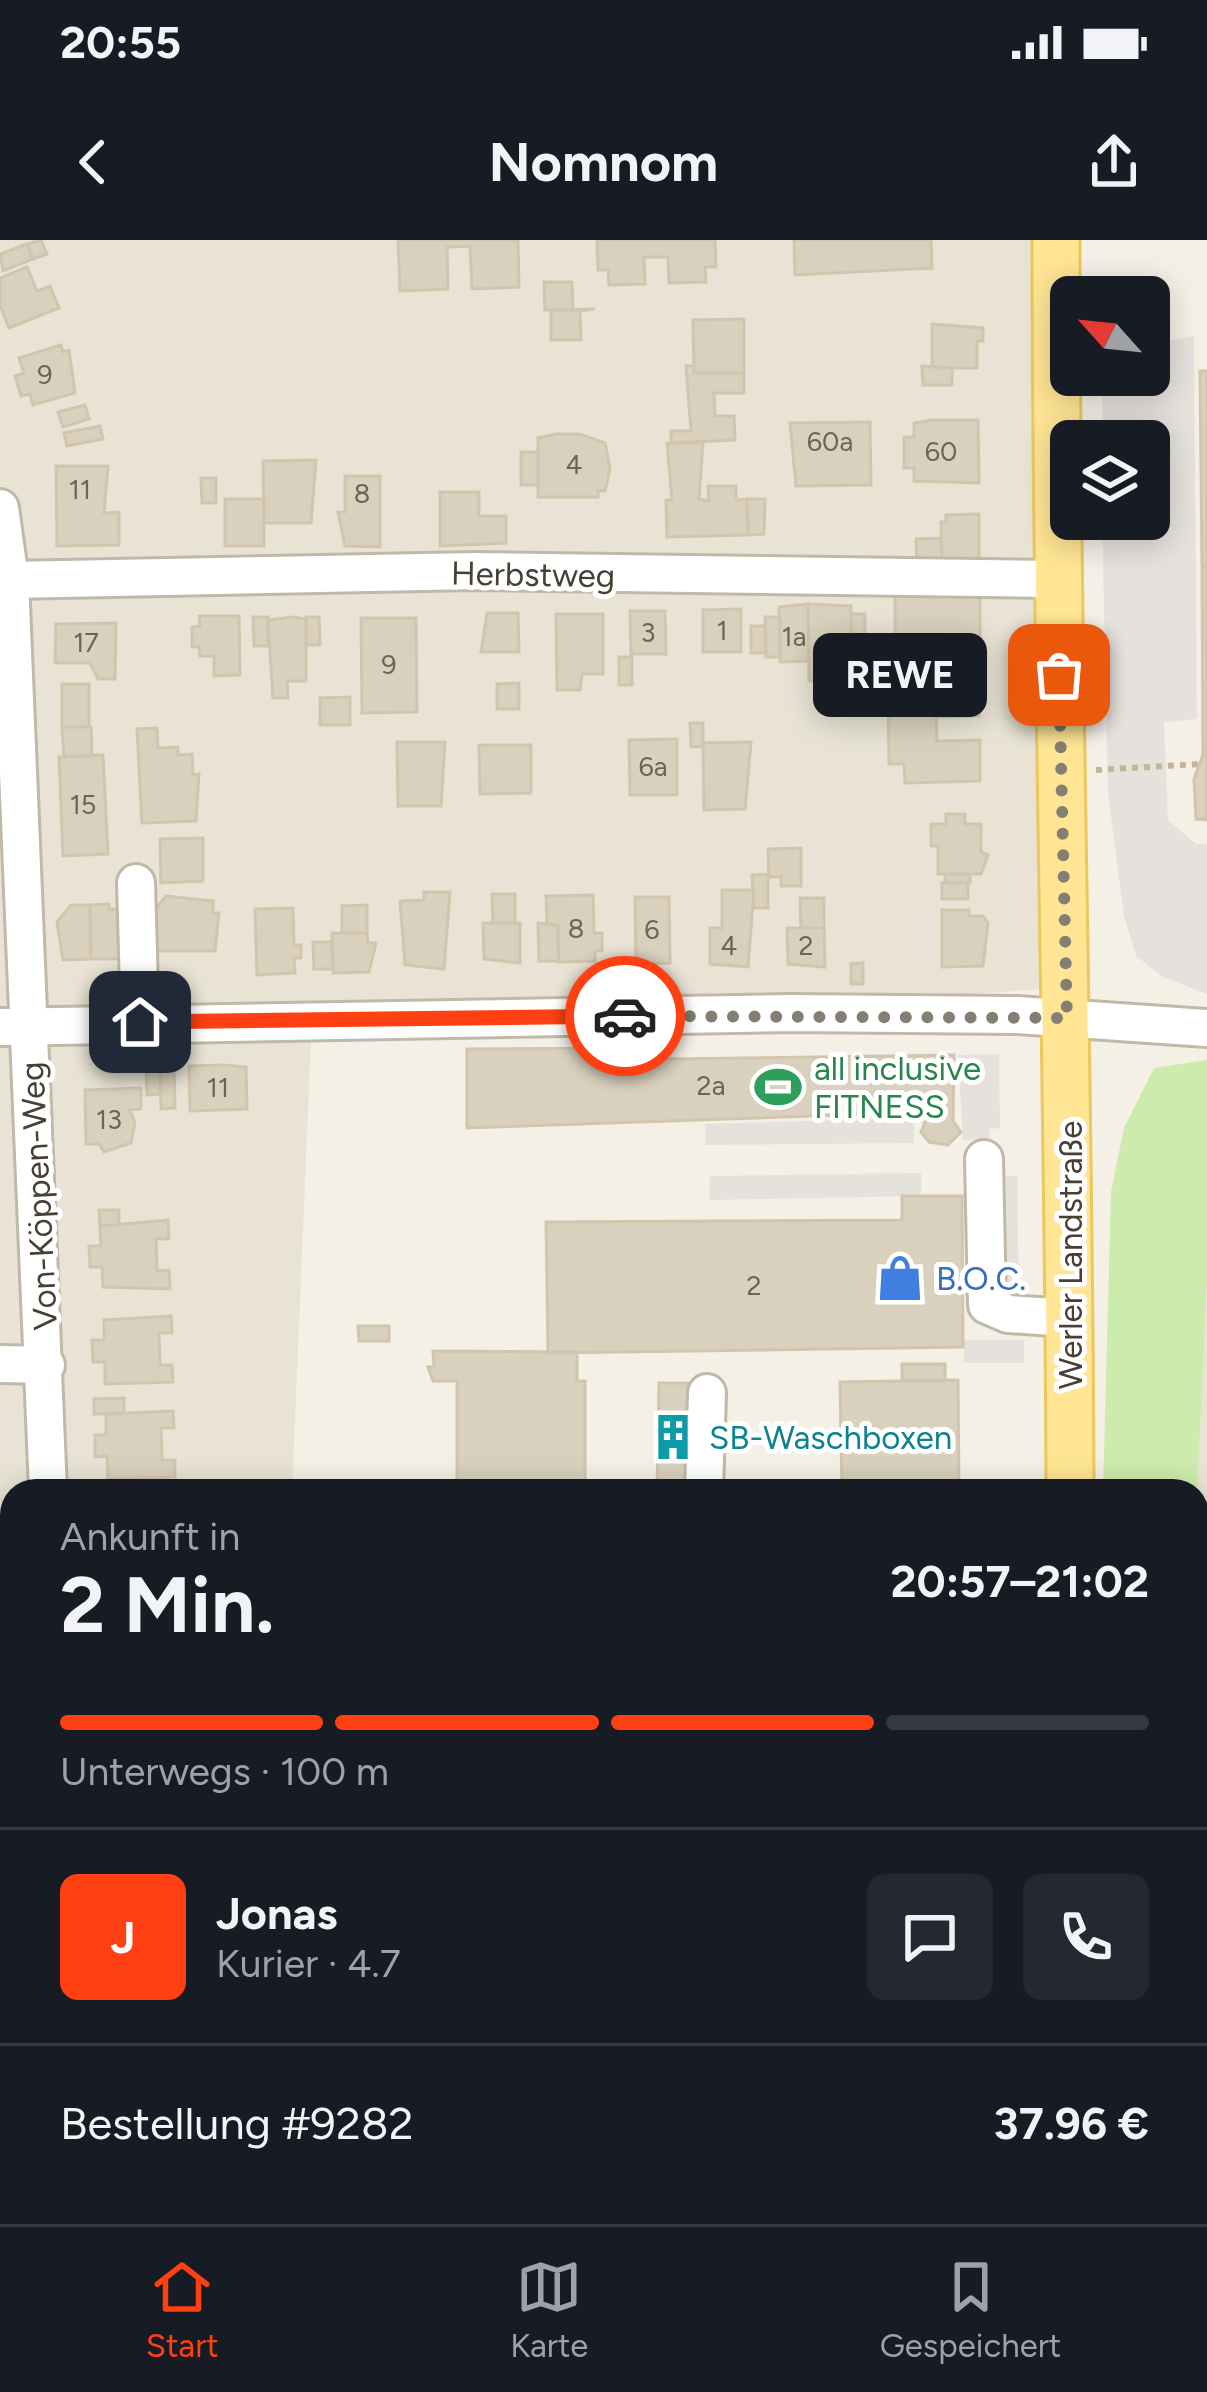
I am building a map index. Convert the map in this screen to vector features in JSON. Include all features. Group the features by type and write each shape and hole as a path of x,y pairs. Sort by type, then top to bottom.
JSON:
{"main road":[{"name":"Werler Landstraße","path":"1056,240 1056,579 1070,1318 1064,1479"}],"street":[{"name":"Von-Köppen-Weg","path":"0,508 10,580 15,1028 46,1365 48,1479"},
{"name":"Herbstweg","path":"10,580 475,571 1056,579"},
{"path":"136,883 140,1022"},
{"path":"15,1028 790,1013 1067,1018 1207,1028"},
{"path":"984,1159 987,1304 1008,1314 1070,1318"},
{"name":"Von-Köppen-Weg","path":"0,1364 46,1365"},
{"path":"704,1479 707,1393"}],"path":[{"path":"1062,771 1200,764"}],"shaded area":[{"path":"0,240 1035,240 1042,989 311,1039 293,1479 0,1479"},
{"path":"1194,336 1197,719 1164,722 1168,820 1196,844 1207,844 1207,994 1163,977 1136,956 1124,916 1108,793 1103,540 1170,540 1170,420 1103,420 1102,396 1170,396 1170,340"},
{"path":"999,1054 1000,1128 990,1129 989,1141 963,1140 958,1055"},
{"path":"914,1118 914,1143 705,1145 705,1124"},
{"path":"921,1173 921,1196 709,1200 710,1176"},
{"path":"994,1176 1017,1176 1019,1294 995,1295"},
{"path":"1207,1286 1207,1479 1198,1479"},
{"path":"964,1340 1024,1340 1024,1363 964,1363"}],"green space":[{"path":"1207,1060 1207,1286 1198,1479 1103,1479 1111,1192 1124,1128 1154,1068"}],"building":[{"path":"41,240 47,254 33,259 27,244"},
{"path":"398,240 518,240 519,287 472,289 470,246 447,247 448,289 400,291"},
{"path":"597,240 715,240 716,267 705,267 706,282 669,283 668,257 644,257 645,284 609,285 608,270 598,270"},
{"path":"794,240 931,240 932,268 795,275"},
{"path":"27,244 33,259 3,271 0,254"},
{"path":"27,267 37,291 50,286 59,308 9,328 0,305 0,278"},
{"path":"544,282 572,282 573,310 545,310"},
{"path":"595,309 580,311 581,340 551,340 551,310"},
{"path":"744,319 744,373 694,373 693,320"},
{"path":"932,324 983,328 983,341 977,341 977,368 932,368"},
{"path":"61,345 63,352 69,350 75,393 33,405 30,394 21,396 15,376 24,373 19,358"},
{"path":"686,366 694,366 694,373 744,373 744,393 714,393 715,416 734,416 735,440 671,443 671,431 691,431"},
{"path":"922,366 952,368 952,385 923,385"},
{"path":"1200,371 1207,371 1207,567 1202,567"},
{"path":"85,405 89,419 63,427 58,412"},
{"path":"978,420 979,483 914,481 914,468 904,468 904,437 914,437 914,423"},
{"path":"870,422 871,485 796,486 790,423"},
{"path":"100,426 103,439 67,446 64,433"},
{"path":"579,434 605,443 610,469 605,491 598,491 598,497 538,497 538,438"},
{"path":"667,443 703,443 699,499 709,501 708,486 736,486 736,500 747,499 748,535 667,537 666,500 672,500"},
{"path":"521,452 538,452 538,485 521,485"},
{"path":"316,460 311,523 264,523 263,461"},
{"path":"56,466 108,466 104,513 119,512 119,545 57,546"},
{"path":"345,476 380,476 380,547 345,546 338,512 345,512"},
{"path":"201,478 216,478 216,503 202,503"},
{"path":"440,492 479,492 479,516 506,516 506,543 440,546"},
{"path":"225,499 264,499 264,546 225,546"},
{"path":"747,499 765,499 764,534 748,535"},
{"path":"979,514 979,567 942,567 941,522 946,522 946,515"},
{"path":"941,538 942,567 917,568 916,539"},
{"path":"1202,567 1207,567 1207,820 1196,819 1194,779 1203,755"},
{"path":"980,595 980,641 895,641 895,596"},
{"path":"808,604 809,661 780,662 779,607"},
{"path":"808,604 851,606 851,646 835,646 827,654 827,680 809,681"},
{"path":"741,609 741,652 703,652 703,610"},
{"path":"630,611 665,611 666,654 631,654"},
{"path":"487,613 518,613 519,652 481,652"},
{"path":"556,614 603,614 603,674 582,674 580,690 557,690"},
{"path":"851,614 865,614 865,645 851,646"},
{"path":"199,616 239,616 240,675 214,676 214,656 200,656 199,647 192,647 192,627 200,626"},
{"path":"253,617 268,617 268,646 254,646"},
{"path":"306,617 319,617 320,645 306,645"},
{"path":"765,617 780,617 780,657 766,657"},
{"path":"361,618 416,618 417,712 362,713"},
{"path":"306,619 306,681 287,681 288,698 273,698 268,620"},
{"path":"116,623 115,679 98,679 90,663 55,663 56,624"},
{"path":"751,626 765,626 766,653 751,653"},
{"path":"950,641 976,641 976,657 950,657"},
{"path":"619,657 632,657 632,685 619,685"},
{"path":"979,677 979,716 936,717 937,741 980,740 980,781 905,783 904,764 889,764 888,694 901,694 901,678"},
{"path":"519,683 519,709 497,709 497,684"},
{"path":"62,684 89,684 89,727 62,727"},
{"path":"350,697 350,725 320,725 320,698"},
{"path":"690,723 703,723 703,747 691,747"},
{"path":"62,727 91,727 92,756 64,757"},
{"path":"157,728 158,748 178,747 178,755 192,754 193,775 199,774 196,821 142,823 137,729"},
{"path":"677,739 677,795 630,795 629,740"},
{"path":"397,742 445,742 441,806 398,806"},
{"path":"751,742 745,809 704,810 703,743"},
{"path":"479,745 531,745 531,793 480,794"},
{"path":"103,755 108,854 63,856 59,757"},
{"path":"946,814 965,814 965,824 981,824 981,852 988,855 981,874 938,874 938,846 931,846 931,824 946,824"},
{"path":"203,838 203,881 161,883 160,839"},
{"path":"801,848 801,886 781,886 781,877 769,877 768,849"},
{"path":"768,874 768,908 754,908 752,875"},
{"path":"945,874 970,874 970,883 945,883"},
{"path":"942,883 968,883 968,899 942,899"},
{"path":"722,890 754,890 748,967 710,964 710,928 722,928"},
{"path":"424,892 450,892 444,969 405,965 400,901 424,900"},
{"path":"492,894 515,894 515,923 493,923"},
{"path":"593,895 594,933 602,933 602,951 595,951 595,961 559,962 558,925 547,925 546,896"},
{"path":"166,896 213,901 213,913 219,913 215,951 157,951 151,915"},
{"path":"635,897 669,897 670,963 636,964"},
{"path":"800,898 824,898 824,928 801,928"},
{"path":"109,904 109,909 118,909 119,922 124,922 120,959 91,959 90,905"},
{"path":"71,905 90,905 91,959 63,960 57,922"},
{"path":"367,905 367,933 342,933 342,906"},
{"path":"293,908 294,945 301,945 301,958 294,958 295,973 257,975 255,909"},
{"path":"942,910 969,910 969,916 983,916 988,923 983,966 942,967"},
{"path":"483,923 520,923 520,963 484,959"},
{"path":"538,923 558,925 558,961 539,961"},
{"path":"787,928 824,928 825,967 788,964"},
{"path":"332,933 367,933 368,943 376,943 369,972 333,973"},
{"path":"313,942 332,942 333,969 314,969"},
{"path":"863,963 863,984 851,984 851,964"},
{"path":"665,1048 666,1059 954,1055 953,1121 961,1132 948,1145 929,1142 921,1132 929,1112 467,1128 467,1049"},
{"path":"189,1066 246,1067 247,1109 190,1111"},
{"path":"146,1067 160,1067 161,1094 147,1095"},
{"path":"160,1067 174,1067 175,1108 161,1109"},
{"path":"141,1088 141,1109 130,1110 135,1123 131,1143 104,1152 99,1144 86,1144 85,1090"},
{"path":"902,1196 962,1196 963,1347 548,1353 546,1222 902,1220"},
{"path":"99,1210 119,1210 119,1225 100,1226"},
{"path":"168,1220 169,1239 156,1239 157,1271 169,1270 170,1289 103,1287 102,1267 90,1267 89,1246 101,1246 100,1226"},
{"path":"171,1316 172,1333 159,1333 160,1365 172,1365 173,1382 105,1384 105,1362 93,1362 92,1340 104,1340 104,1320"},
{"path":"358,1326 389,1326 389,1341 359,1341"},
{"path":"433,1351 577,1352 577,1381 585,1381 585,1479 457,1479 457,1381 433,1381 428,1367 434,1367"},
{"path":"902,1364 945,1364 945,1381 902,1381"},
{"path":"958,1380 959,1479 842,1479 840,1382"},
{"name":"SB-Waschboxen","path":"659,1383 689,1383 688,1479 657,1479"},
{"path":"124,1398 124,1413 94,1414 94,1399"},
{"path":"173,1411 174,1428 161,1428 162,1460 175,1460 175,1477 108,1479 107,1456 95,1457 95,1435 106,1435 106,1414"}],"way so far":[{"path":"625,1016 790,1013 1067,1018 1059,675"}],"place":[{"name":"REWE","path":"1059,675"},
{"name":"all inclusive FITNESS","path":"778,1087"},
{"name":"B.O.C.","path":"900,1278"},
{"name":"SB-Waschboxen","path":"673,1437"}],"route":[{"path":"140,1022 625,1016"}]}
